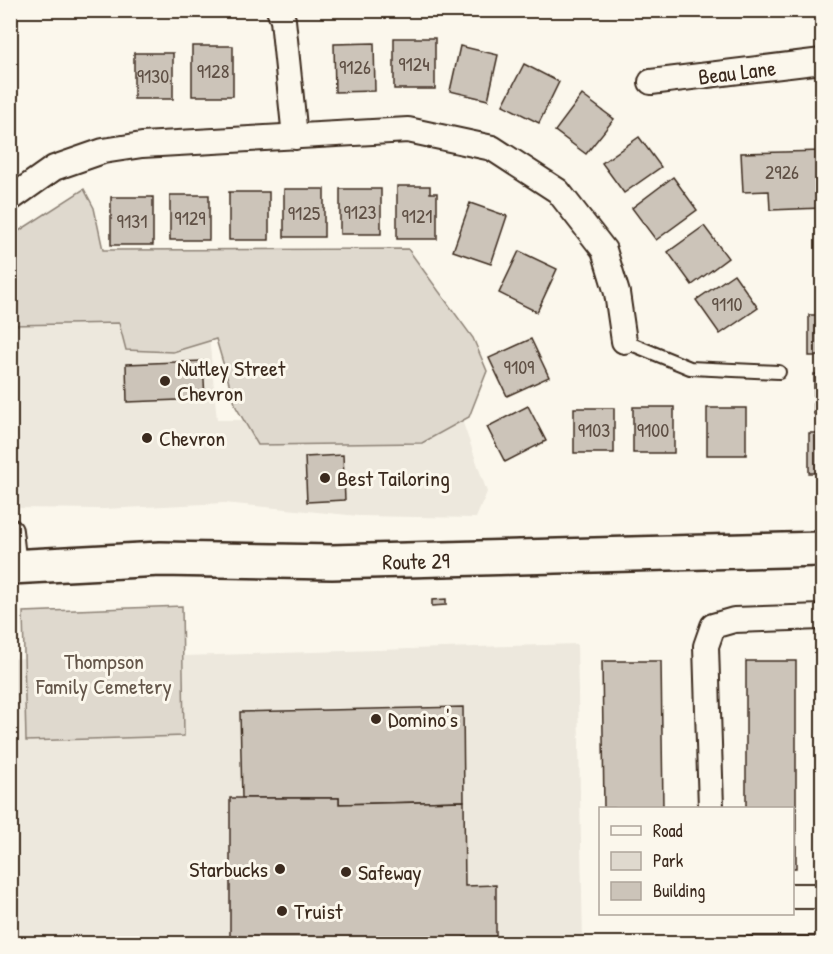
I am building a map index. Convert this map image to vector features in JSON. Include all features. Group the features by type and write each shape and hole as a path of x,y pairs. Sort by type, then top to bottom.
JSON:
{"main road":[{"name":"Route 29","path":"12,567 160,559 353,562 822,549"}],"street":[{"path":"279,10 283,20 295,137"},
{"name":"Beau Lane","path":"651,82 822,61"},
{"path":"10,199 54,168 104,151 142,145 408,130 492,148 558,191 604,250 617,293 624,341"},
{"path":"10,531 12,567"},
{"path":"711,807 706,646 713,626 734,620 822,617"},
{"path":"794,897 822,896"}],"lane":[{"path":"624,341 690,368 779,372"}],"shaded area":[{"path":"11,311 207,314 217,420 462,420 487,492 476,518 359,516 224,503 104,509 11,508"},
{"path":"577,644 583,943 11,944 11,659 24,658 27,741 184,736 184,656"}],"green space":[{"path":"84,189 94,208 103,250 408,249 473,338 487,371 469,417 422,443 258,445 236,407 216,339 173,352 126,350 119,323 11,325 11,236"},
{"name":"Thompson Family Cemetery","path":"182,606 184,736 26,741 23,612"}],"building":[{"path":"394,38 435,38 435,89 394,89"},
{"path":"374,43 375,91 335,92 334,44"},
{"path":"192,46 233,46 233,96 192,96"},
{"path":"460,46 498,55 488,100 450,91"},
{"path":"134,53 173,53 173,99 134,99"},
{"path":"524,64 559,82 539,123 503,105"},
{"path":"582,95 614,119 586,154 555,131"},
{"path":"639,137 661,167 624,193 602,163"},
{"path":"822,151 822,208 770,210 769,191 743,192 741,153"},
{"path":"673,177 697,210 656,240 632,208"},
{"path":"397,186 430,186 430,193 437,193 437,239 397,239"},
{"path":"284,189 324,189 324,237 284,237"},
{"path":"340,189 381,189 381,234 340,234"},
{"path":"229,192 269,192 269,240 229,240"},
{"path":"170,195 209,195 209,240 170,240"},
{"path":"111,197 153,197 153,245 111,245"},
{"path":"470,203 507,216 491,264 453,251"},
{"path":"704,226 728,258 692,285 668,252"},
{"path":"519,251 557,269 537,312 499,293"},
{"path":"734,274 758,308 720,334 696,300"},
{"path":"809,315 822,315 822,356 809,356"},
{"path":"531,339 549,377 507,396 489,358"},
{"name":"Nutley Street Chevron","path":"203,361 205,399 127,402 126,364"},
{"path":"814,374 822,374 822,414 814,414"},
{"path":"528,406 546,441 505,462 487,427"},
{"path":"633,407 674,407 674,453 633,453"},
{"path":"574,408 614,408 614,453 574,453"},
{"path":"707,408 746,408 746,455 707,455"},
{"path":"809,433 822,433 822,473 809,473"},
{"name":"Best Tailoring","path":"343,455 345,500 307,502 305,457"},
{"path":"446,599 446,605 432,606 432,600"},
{"path":"602,661 661,661 663,807 604,807"},
{"path":"746,661 796,661 796,868 794,868 794,807 746,807"},
{"path":"463,707 464,801 339,804 339,798 242,798 240,712"},
{"name":"Safeway","path":"230,798 339,798 339,804 464,801 465,886 496,885 496,937 464,937 464,944 230,944"},
{"path":"721,936 822,936 822,944 722,944"}],"place":[{"name":"Nutley Street Chevron","path":"165,381"},
{"name":"Chevron","path":"147,438"},
{"name":"Best Tailoring","path":"325,478"},
{"name":"Domino's","path":"376,719"},
{"name":"Starbucks","path":"280,869"},
{"name":"Safeway","path":"346,872"},
{"name":"Truist","path":"282,911"}]}
